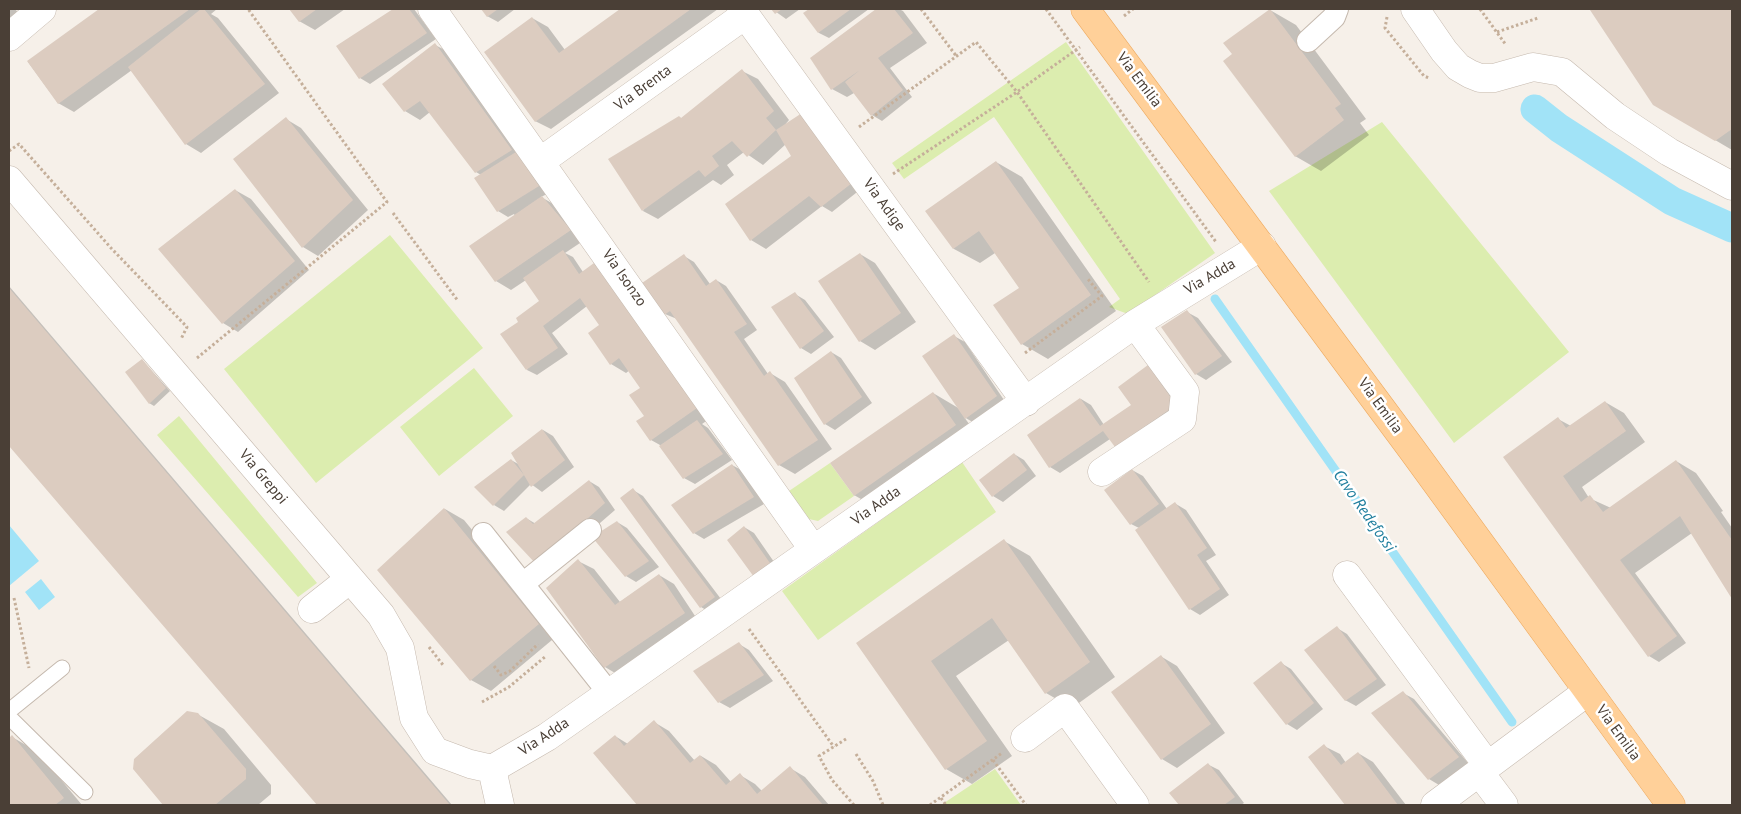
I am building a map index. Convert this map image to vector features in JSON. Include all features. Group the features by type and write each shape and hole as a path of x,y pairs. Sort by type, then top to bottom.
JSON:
{"main road":[{"name":"Via Emilia","path":"1085,9 1262,246 1671,805"}],"street":[{"name":"Via Isonzo","path":"432,9 813,549"},
{"path":"1308,41 1334,17 1337,9"},
{"path":"1415,9 1458,67 1480,78 1494,78 1533,67 1562,72 1615,116 1670,152 1732,186"},
{"path":"9,37 36,11"},
{"name":"Via Brenta","path":"541,161 743,12"},
{"name":"Via Adige","path":"743,12 1026,402"},
{"name":"Via Greppi","path":"9,180 381,615 400,648 414,718 435,751 470,764 492,769"},
{"name":"Via Adda","path":"492,769 547,737 1135,324 1262,246"},
{"path":"1102,472 1182,419 1185,392 1135,324"},
{"path":"524,583 590,530"},
{"path":"483,534 524,583 609,693"},
{"path":"1347,575 1484,770 1504,805"},
{"path":"312,609 350,578"},
{"path":"1435,805 1588,692"},
{"path":"1025,738 1065,708 1135,805"},
{"path":"492,769 500,805"}],"lane":[{"path":"9,711 62,668"},
{"path":"9,716 85,792"}],"path":[{"path":"190,364 387,202 248,9"},
{"path":"921,9 957,57"},
{"path":"1046,9 1232,265"},
{"path":"876,193 890,176 1017,92 1133,9"},
{"path":"1389,9 1385,28 1424,76 1432,80"},
{"path":"1497,32 1538,18"},
{"path":"854,130 976,42 1017,92 1154,288"},
{"path":"9,151 19,144 111,248 188,327 179,341"},
{"path":"392,213 458,301"},
{"path":"1018,358 1102,296 1087,278"},
{"path":"14,598 34,691"},
{"path":"745,624 834,747"},
{"path":"494,666 501,674 510,671 536,645 546,643"},
{"path":"482,702 509,688 550,652"},
{"path":"930,805 1025,738"},
{"path":"846,739 819,756 832,780 854,805"},
{"path":"856,754 873,781 883,805"},
{"path":"993,760 1026,805"},
{"path":"941,797 946,805"}],"green space":[{"path":"1066,42 1215,253 1128,314 1109,307 1120,299 994,117 904,179 892,163"},
{"path":"1382,122 1569,352 1454,443 1269,191"},
{"path":"390,235 483,348 316,483 224,369"},
{"path":"474,368 513,416 439,476 400,427"},
{"path":"179,416 317,583 298,597 157,435"},
{"path":"962,462 996,512 818,640 782,591"},
{"path":"830,463 854,496 818,521 809,519 789,491"},
{"path":"995,769 1021,805 941,805"}],"water":[{"path":"9,525 39,561 9,586"},
{"path":"41,579 55,597 39,610 25,592"}],"building":[{"path":"99,9 190,9 58,104 27,61"},
{"path":"201,9 204,9 265,84 185,145 128,67"},
{"path":"289,9 317,9 299,22"},
{"path":"393,9 409,9 427,33 359,79 336,46"},
{"path":"481,9 498,9 487,17"},
{"path":"620,9 691,9 535,122 484,52 532,17 559,53"},
{"path":"771,9 782,9 775,14"},
{"path":"809,9 851,9 818,33 803,13"},
{"path":"876,9 894,9 913,33 878,58 903,90 871,116 845,82 860,70 831,90 810,58"},
{"path":"1270,9 1341,104 1335,108 1344,120 1295,157 1223,61 1232,54 1223,43"},
{"path":"1591,9 1732,9 1732,129 1715,141 1653,105"},
{"path":"435,43 512,150 475,173 420,101 404,112 382,84"},
{"path":"742,69 774,111 766,118 776,130 747,157 732,141 712,156 719,166 705,177 699,170 642,211 608,159 679,116 681,118"},
{"path":"802,113 852,183 821,207 809,196 750,241 725,204 791,156 776,130"},
{"path":"286,117 353,200 302,248 233,159"},
{"path":"516,152 539,186 497,212 474,178"},
{"path":"996,161 1091,295 1021,345 993,305 1019,288 979,231 953,249 925,211"},
{"path":"235,189 295,261 222,324 158,249"},
{"path":"542,196 571,230 495,282 469,246"},
{"path":"563,250 579,274 594,263 697,408 650,441 636,421 644,416 629,395 640,388 619,358 610,365 588,333 599,325 580,298 543,326 558,348 526,370 500,334 518,322 516,318 539,301 523,278"},
{"path":"860,253 901,313 859,342 818,281"},
{"path":"684,254 706,286 716,279 747,324 734,332 764,376 770,371 818,440 778,466 670,311 664,315 642,283"},
{"path":"9,288 450,805 317,805 9,446"},
{"path":"795,292 824,331 800,349 771,307"},
{"path":"1187,310 1222,356 1195,375 1161,327"},
{"path":"954,334 997,396 965,419 922,356"},
{"path":"831,351 862,397 824,425 794,378"},
{"path":"142,359 166,388 149,404 125,372"},
{"path":"1148,365 1176,405 1115,447 1103,431 1049,468 1027,435 1080,398 1100,426 1131,405 1118,387"},
{"path":"933,392 956,425 854,496 830,463"},
{"path":"1605,401 1626,431 1563,476 1581,502 1590,495 1603,512 1676,460 1732,540 1732,599 1680,516 1620,560 1677,636 1648,657 1503,457 1558,417 1566,428"},
{"path":"697,420 723,454 683,479 659,446"},
{"path":"542,429 565,460 531,487 511,453"},
{"path":"1014,453 1027,470 992,497 979,480"},
{"path":"511,459 524,475 493,506 474,487"},
{"path":"732,464 754,497 693,534 671,505"},
{"path":"1132,469 1159,504 1130,525 1104,490"},
{"path":"589,480 605,503 536,564 506,532 526,517 533,524"},
{"path":"633,488 715,597 700,608 620,498"},
{"path":"1175,502 1207,548 1197,555 1220,589 1189,610 1135,530"},
{"path":"444,508 539,624 470,681 377,570"},
{"path":"617,521 649,561 625,577 592,537"},
{"path":"744,526 772,566 754,577 727,540"},
{"path":"1004,539 1090,662 1045,694 992,618 931,661 987,741 945,770 856,643"},
{"path":"578,559 615,605 659,574 685,613 604,668 546,588"},
{"path":"1337,626 1377,679 1345,701 1304,650"},
{"path":"739,642 764,675 718,703 693,671"},
{"path":"1161,655 1211,724 1161,760 1111,692"},
{"path":"1281,661 1314,703 1286,725 1253,683"},
{"path":"1403,691 1459,757 1428,780 1371,713"},
{"path":"187,711 198,713 246,769 246,779 215,805 163,805 133,769 134,759"},
{"path":"654,720 690,763 700,755 726,785 740,773 757,794 790,766 823,805 637,805 593,753 615,735 624,746"},
{"path":"12,735 64,798 55,805 9,805 9,738"},
{"path":"1324,744 1341,765 1358,752 1398,805 1345,805 1308,757"},
{"path":"1208,763 1235,797 1224,805 1179,805 1169,793"}],"waterway":[{"path":"1535,109 1559,128 1672,201 1732,228"},
{"name":"Cavo Redefossi","path":"1215,299 1512,722"}]}
